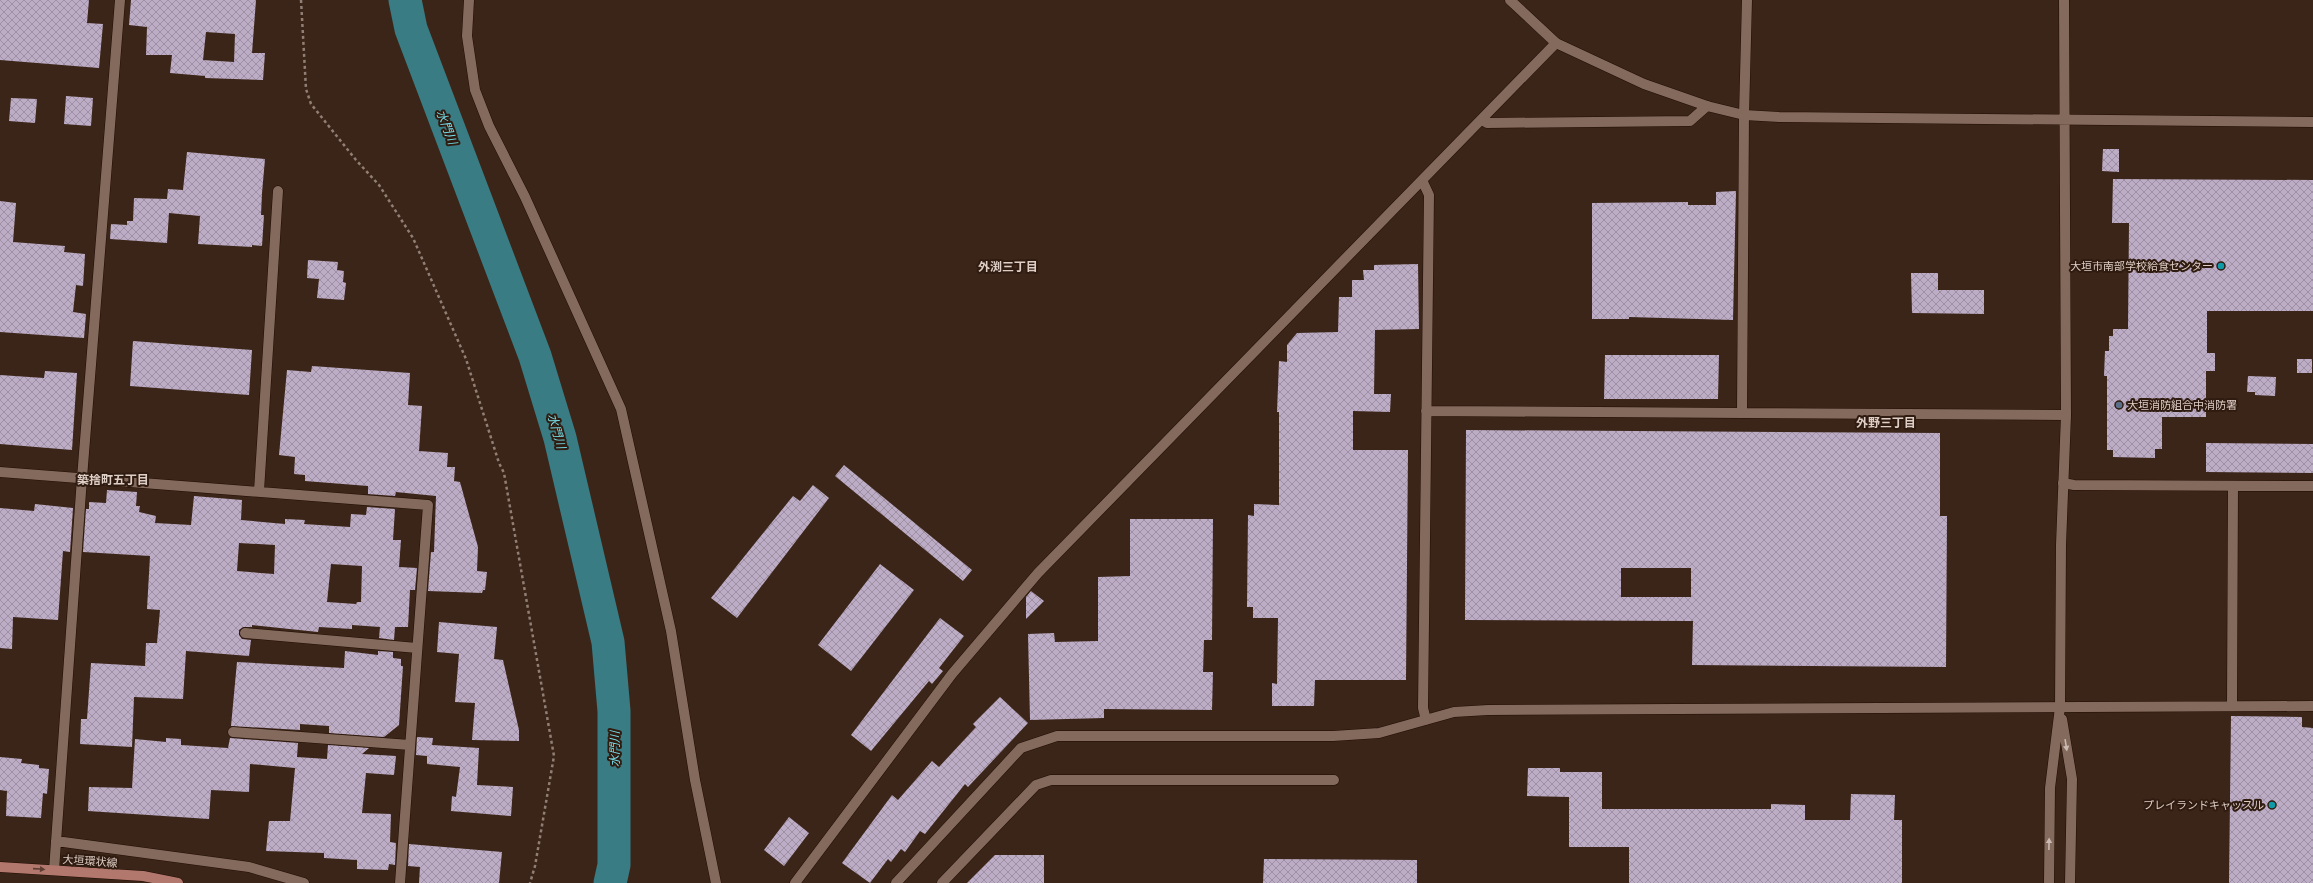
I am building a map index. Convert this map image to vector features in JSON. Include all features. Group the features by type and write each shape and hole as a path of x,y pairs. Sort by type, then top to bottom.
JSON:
{"main road":[{"name":"大垣環状線","path":"0,867 143,876 178,883"}],"street":[{"path":"54,870 82,478 120,0"},
{"path":"469,0 467,36 475,90 489,126 525,197 621,409 671,631 695,780 716,883"},
{"path":"1510,0 1556,43 1644,84 1707,106 1744,115 2313,122"},
{"path":"1742,413 1744,115 1747,0"},
{"path":"2049,883 2050,788 2060,707 2066,415 2064,0"},
{"path":"795,883 952,674 1038,573 1556,43"},
{"path":"1482,120 1487,123 1690,121 1707,106"},
{"path":"1422,180 1429,195 1423,708 1426,720"},
{"path":"259,491 278,191"},
{"path":"1426,411 2066,415"},
{"path":"0,472 428,505 400,883"},
{"path":"2064,483 2074,485 2313,486"},
{"path":"2232,706 2233,486"},
{"path":"245,633 417,648"},
{"path":"896,883 1021,748 1057,736 1333,736 1379,732 1454,712 1488,710 2313,706"},
{"path":"2060,707 2072,779 2070,883"},
{"path":"233,732 410,745"},
{"path":"942,883 1036,785 1051,780 1334,780"},
{"path":"56,841 249,867 304,883"}],"path":[{"path":"301,0 306,89 311,104 379,185 413,238 466,359 499,463 504,473 554,756 535,866 530,883"}],"building":[{"path":"0,0 89,0 87,23 103,24 99,68 0,60"},
{"path":"131,0 256,0 252,53 265,53 263,80 205,78 205,76 170,73 172,55 146,55 147,27 129,25","holes":["206,32 235,34 234,62 203,60"]},
{"path":"66,96 93,98 91,126 64,124"},
{"path":"11,98 37,99 35,123 9,121"},
{"path":"2103,149 2119,149 2119,172 2102,171"},
{"path":"187,152 265,159 261,215 264,215 262,246 252,245 252,247 198,244 200,216 169,213 167,243 110,239 111,224 127,225 127,221 133,221 134,198 167,199 168,189 183,190"},
{"name":"大垣市南部学校給食センター","path":"2113,179 2313,180 2313,311 2207,311 2207,353 2215,353 2215,371 2206,371 2206,417 2162,417 2162,449 2155,449 2155,458 2113,457 2113,450 2107,450 2107,376 2104,376 2105,351 2109,351 2109,336 2113,336 2113,329 2128,329 2129,223 2112,223"},
{"path":"1736,191 1733,320 1629,317 1629,319 1592,319 1592,203 1688,202 1688,205 1716,205 1716,192"},
{"path":"0,201 16,203 13,242 65,246 64,252 85,254 83,286 76,285 73,312 86,314 84,338 0,332"},
{"path":"308,260 338,262 337,270 344,271 343,282 346,283 344,300 317,298 319,279 307,278"},
{"path":"1418,264 1419,329 1375,330 1374,394 1391,394 1390,412 1353,411 1353,450 1408,450 1406,680 1315,680 1314,706 1272,706 1272,683 1277,684 1278,618 1253,618 1253,607 1247,607 1248,515 1254,516 1254,504 1279,505 1279,412 1277,412 1279,361 1287,362 1287,345 1297,333 1338,332 1339,297 1352,297 1352,280 1364,280 1363,270 1374,270 1374,265"},
{"path":"1911,273 1938,273 1938,290 1984,290 1984,314 1912,313"},
{"path":"133,341 252,350 249,395 130,386"},
{"path":"1605,355 1719,355 1718,399 1604,399"},
{"path":"2297,359 2312,359 2312,373 2297,373"},
{"path":"312,366 410,373 408,405 422,406 419,451 448,453 447,467 455,467 454,481 460,482 478,547 477,571 487,572 485,590 483,590 482,593 428,591 431,552 434,552 436,496 396,492 395,496 368,494 368,486 305,481 305,475 294,474 295,457 279,455 287,370 311,372"},
{"path":"45,371 77,373 72,450 0,444 0,375 44,378"},
{"path":"2248,376 2276,377 2275,396 2255,395 2255,392 2247,392"},
{"path":"1466,430 1940,433 1940,516 1947,516 1946,667 1692,665 1693,621 1465,620","holes":["1621,568 1691,568 1691,597 1621,597"]},
{"path":"2206,443 2313,444 2313,473 2206,472"},
{"path":"844,465 972,570 963,581 835,476"},
{"path":"813,485 829,498 737,618 711,598 793,496 800,501"},
{"path":"107,490 137,492 136,506 140,506 139,512 156,516 155,523 191,525 194,496 242,500 241,520 285,524 285,519 305,520 304,524 350,527 351,514 366,515 367,507 395,509 393,540 401,540 399,567 417,568 415,590 410,590 408,627 395,627 394,640 379,638 380,627 352,625 352,629 319,627 318,632 252,625 252,627 243,627 239,630 239,635 242,639 251,640 249,656 186,651 183,699 134,697 132,747 80,744 81,719 87,719 91,663 145,666 146,643 157,643 160,610 147,609 150,556 83,552 86,509 89,509 89,502 106,503","holes":["239,543 275,545 274,574 237,571","331,564 362,566 361,602 357,602 356,604 327,602"]},
{"path":"35,504 73,508 70,552 63,551 58,620 13,617 12,649 0,648 0,508 34,511"},
{"path":"1130,519 1213,519 1212,640 1204,640 1203,672 1213,672 1212,710 1104,709 1104,718 1030,720 1028,634 1054,633 1055,642 1098,641 1098,577 1130,576"},
{"path":"880,564 914,590 851,671 818,645"},
{"path":"1031,591 1044,601 1026,619 1026,597"},
{"path":"940,618 964,636 939,668 943,671 932,684 929,681 871,751 851,735"},
{"path":"439,622 497,627 494,659 503,660 519,730 519,741 472,740 475,703 455,702 459,654 437,652"},
{"path":"345,651 378,655 378,651 393,652 393,658 401,659 401,666 403,666 399,725 384,737 329,733 329,726 300,724 300,730 231,726 237,662 344,668"},
{"path":"1000,697 1028,723 968,787 965,784 925,834 920,831 905,852 901,849 891,862 888,859 870,883 842,863 892,795 898,800 932,761 939,767 976,727 973,724"},
{"name":"プレイランドキャッスル","path":"2231,716 2302,717 2302,727 2313,728 2313,883 2229,883"},
{"path":"417,737 433,738 432,745 479,748 477,785 513,787 511,816 451,811 452,796 456,797 460,767 427,764 427,756 416,755"},
{"path":"166,738 181,739 181,745 228,748 230,738 298,743 297,757 327,759 328,745 369,748 362,754 396,756 394,775 366,773 362,813 391,814 390,842 396,843 395,865 389,864 388,870 357,869 357,860 324,858 324,853 266,851 269,821 290,821 295,768 250,764 249,792 211,790 209,819 88,811 89,787 132,788 135,739 166,742"},
{"path":"0,757 22,759 21,763 39,765 39,768 49,769 47,794 43,793 41,818 6,816 7,791 0,790"},
{"path":"1528,768 1560,768 1560,772 1602,772 1602,809 1771,809 1771,804 1805,805 1805,820 1850,820 1851,794 1895,795 1894,820 1902,820 1902,883 1629,883 1629,847 1569,847 1569,797 1527,796"},
{"path":"789,817 809,833 784,866 764,850"},
{"path":"409,844 502,852 499,883 419,883 420,867 408,866"},
{"path":"995,855 1044,855 1044,883 967,883"},
{"path":"1264,859 1417,860 1417,883 1263,883"}],"waterway":[{"name":"水門川","path":"405,0 411,29 535,356 560,438 608,642 614,711 614,865 610,883"}],"place":[{"name":"大垣市南部学校給食センター","path":"2221,266"},
{"name":"大垣消防組合中消防署","path":"2119,405"},
{"name":"プレイランドキャッスル","path":"2272,805"}],"district":[{"name":"外渕三丁目","path":"1008,266"},
{"name":"外野三丁目","path":"1886,422"},
{"name":"築捨町五丁目","path":"113,479"}]}
